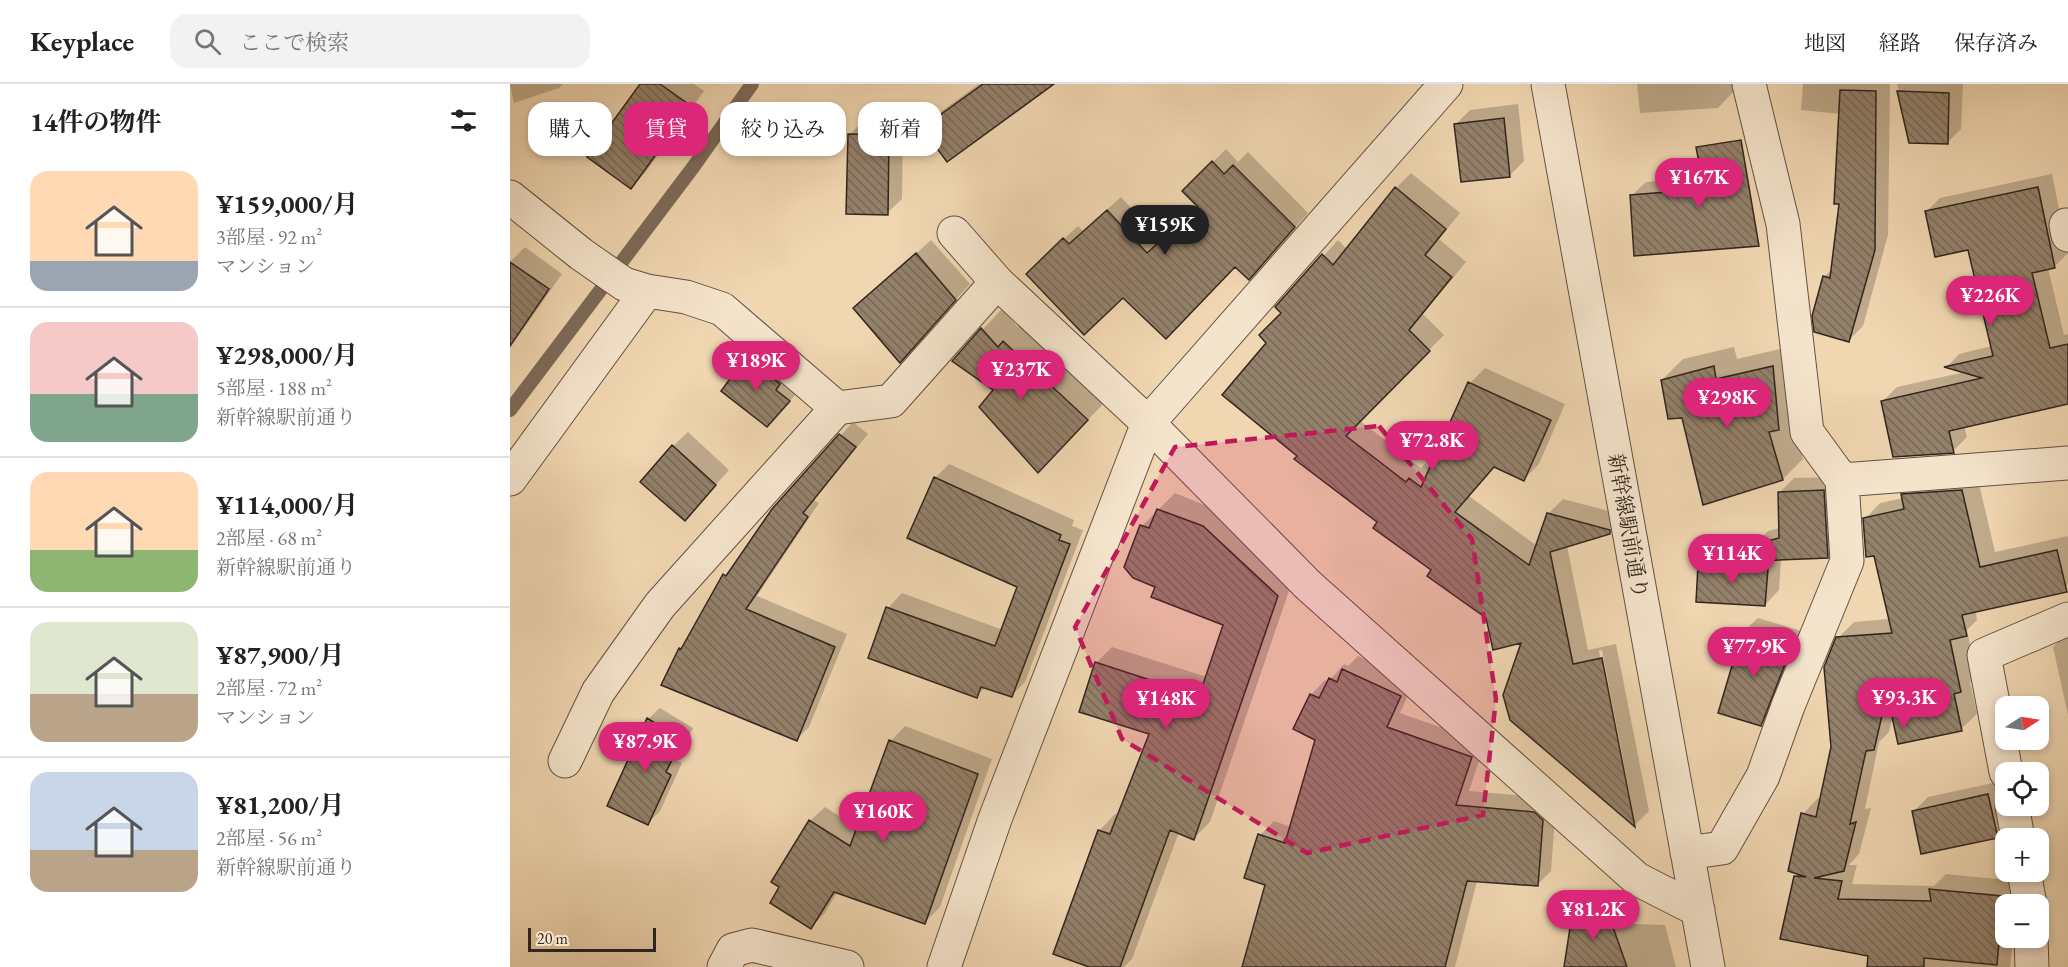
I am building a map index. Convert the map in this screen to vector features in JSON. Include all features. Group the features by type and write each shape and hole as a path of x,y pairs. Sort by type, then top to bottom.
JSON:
{"street":[{"path":"944,967 995,819 1148,423 1446,84"},
{"name":"新幹線駅前通り","path":"1548,84 1708,967"},
{"path":"1687,853 1722,848 1763,776 1788,706 1847,561 1842,480 1807,432 1783,224 1749,84"},
{"path":"510,197 581,254 636,287 686,297 722,309 837,408"},
{"path":"954,233 997,282 1148,423 1308,585 1637,879 1698,910"},
{"path":"565,761 598,692 660,605 837,408 891,401 997,282"},
{"path":"510,479 636,287"},
{"path":"1842,480 2068,463"},
{"path":"2004,762 1984,655 2068,620"},
{"path":"724,967 733,950 752,945 847,967"},
{"path":"2031,948 2032,967"}],"highlighted area":[{"path":"1379,426 1472,539 1496,699 1483,815 1307,853 1122,739 1075,627 1175,447"}],"building":[{"path":"640,84 660,84 685,102 627,102"},
{"path":"983,84 1054,84 947,162 942,155 942,114"},
{"path":"1840,90 1876,91 1875,250 1849,342 1814,332 1812,316 1823,276 1830,278 1839,204 1834,204"},
{"path":"1897,91 1949,93 1948,144 1909,143"},
{"path":"624,106 624,156 655,156 631,189 587,157 612,156 612,123"},
{"path":"1504,118 1510,177 1461,182 1454,124"},
{"path":"848,134 858,134 858,156 889,156 888,215 846,214"},
{"path":"1741,140 1759,246 1634,256 1630,195 1704,189 1696,147"},
{"path":"1212,161 1224,174 1233,165 1295,227 1249,280 1235,267 1166,339 1123,298 1084,335 1026,274 1063,238 1069,244 1107,210 1147,253 1198,207 1182,191"},
{"path":"1395,187 1446,229 1425,255 1452,277 1409,330 1430,351 1346,436 1406,482 1409,478 1421,487 1468,382 1551,420 1524,481 1494,467 1455,512 1529,565 1547,513 1610,530 1610,534 1550,552 1573,664 1602,658 1635,827 1510,720 1503,695 1521,643 1493,650 1486,618 1427,576 1431,570 1373,528 1377,522 1294,459 1297,456 1222,395 1266,343 1259,335 1281,313 1275,307 1322,254 1333,265"},
{"path":"2038,187 2055,268 2032,273 2050,348 2068,344 2068,404 1949,431 1954,453 1893,457 1881,401 1982,378 1944,367 1993,356 1968,250 1935,257 1925,211"},
{"path":"916,253 956,300 900,363 853,308"},
{"path":"510,262 549,289 510,346"},
{"path":"981,328 998,347 1003,341 1088,420 1038,473 979,407 993,390 952,361"},
{"path":"746,357 780,384 776,390 790,401 767,427 721,391"},
{"path":"1714,366 1716,379 1773,366 1779,430 1769,432 1783,480 1703,505 1682,418 1668,419 1661,380"},
{"path":"839,434 856,447 803,513 808,517 746,609 835,647 797,741 661,685 679,648 681,649 723,574 726,576 772,509"},
{"path":"672,445 716,485 685,521 640,482"},
{"path":"934,477 1061,535 1059,540 1070,544 1012,697 981,687 977,698 868,658 886,607 995,646 1017,587 907,538"},
{"path":"1824,490 1828,558 1754,561 1752,545 1779,538 1778,492"},
{"path":"1962,490 1980,567 2057,550 2067,592 1962,615 1967,636 1950,640 1961,692 1954,694 1962,731 1898,744 1887,694 1874,750 1866,751 1850,824 1856,822 1844,871 1814,878 1842,881 1838,899 1931,901 1929,889 1995,895 1995,948 1998,948 1997,965 1924,958 1924,967 1867,967 1868,956 1780,939 1794,876 1806,877 1788,871 1801,813 1816,817 1831,747 1824,667 1836,637 1892,633 1874,556 1866,557 1863,518 1904,509 1901,494"},
{"path":"1157,509 1203,526 1278,596 1194,840 1170,830 1120,967 1089,967 1053,954 1098,830 1110,834 1149,734 1079,712 1095,662 1199,696 1223,625 1151,597 1155,587 1133,578 1124,567 1140,525 1149,528"},
{"path":"1698,565 1768,569 1765,606 1696,602"},
{"path":"1742,632 1792,646 1761,726 1718,713"},
{"path":"1342,669 1401,696 1387,727 1472,757 1456,805 1534,812 1543,820 1538,886 1467,881 1445,967 1242,967 1265,885 1244,878 1258,834 1285,843 1315,740 1293,729 1310,694 1319,698 1329,678 1337,682"},
{"path":"647,718 682,740 666,772 671,775 648,825 607,806"},
{"path":"889,740 978,774 925,924 834,892 811,929 770,903 779,887 771,882 809,820 850,846"},
{"path":"1988,794 1996,828 1995,839 1921,854 1912,811"},
{"path":"1573,908 1608,913 1627,967 1564,967"}],"waterway":[{"path":"510,410 694,166 752,84"}]}
